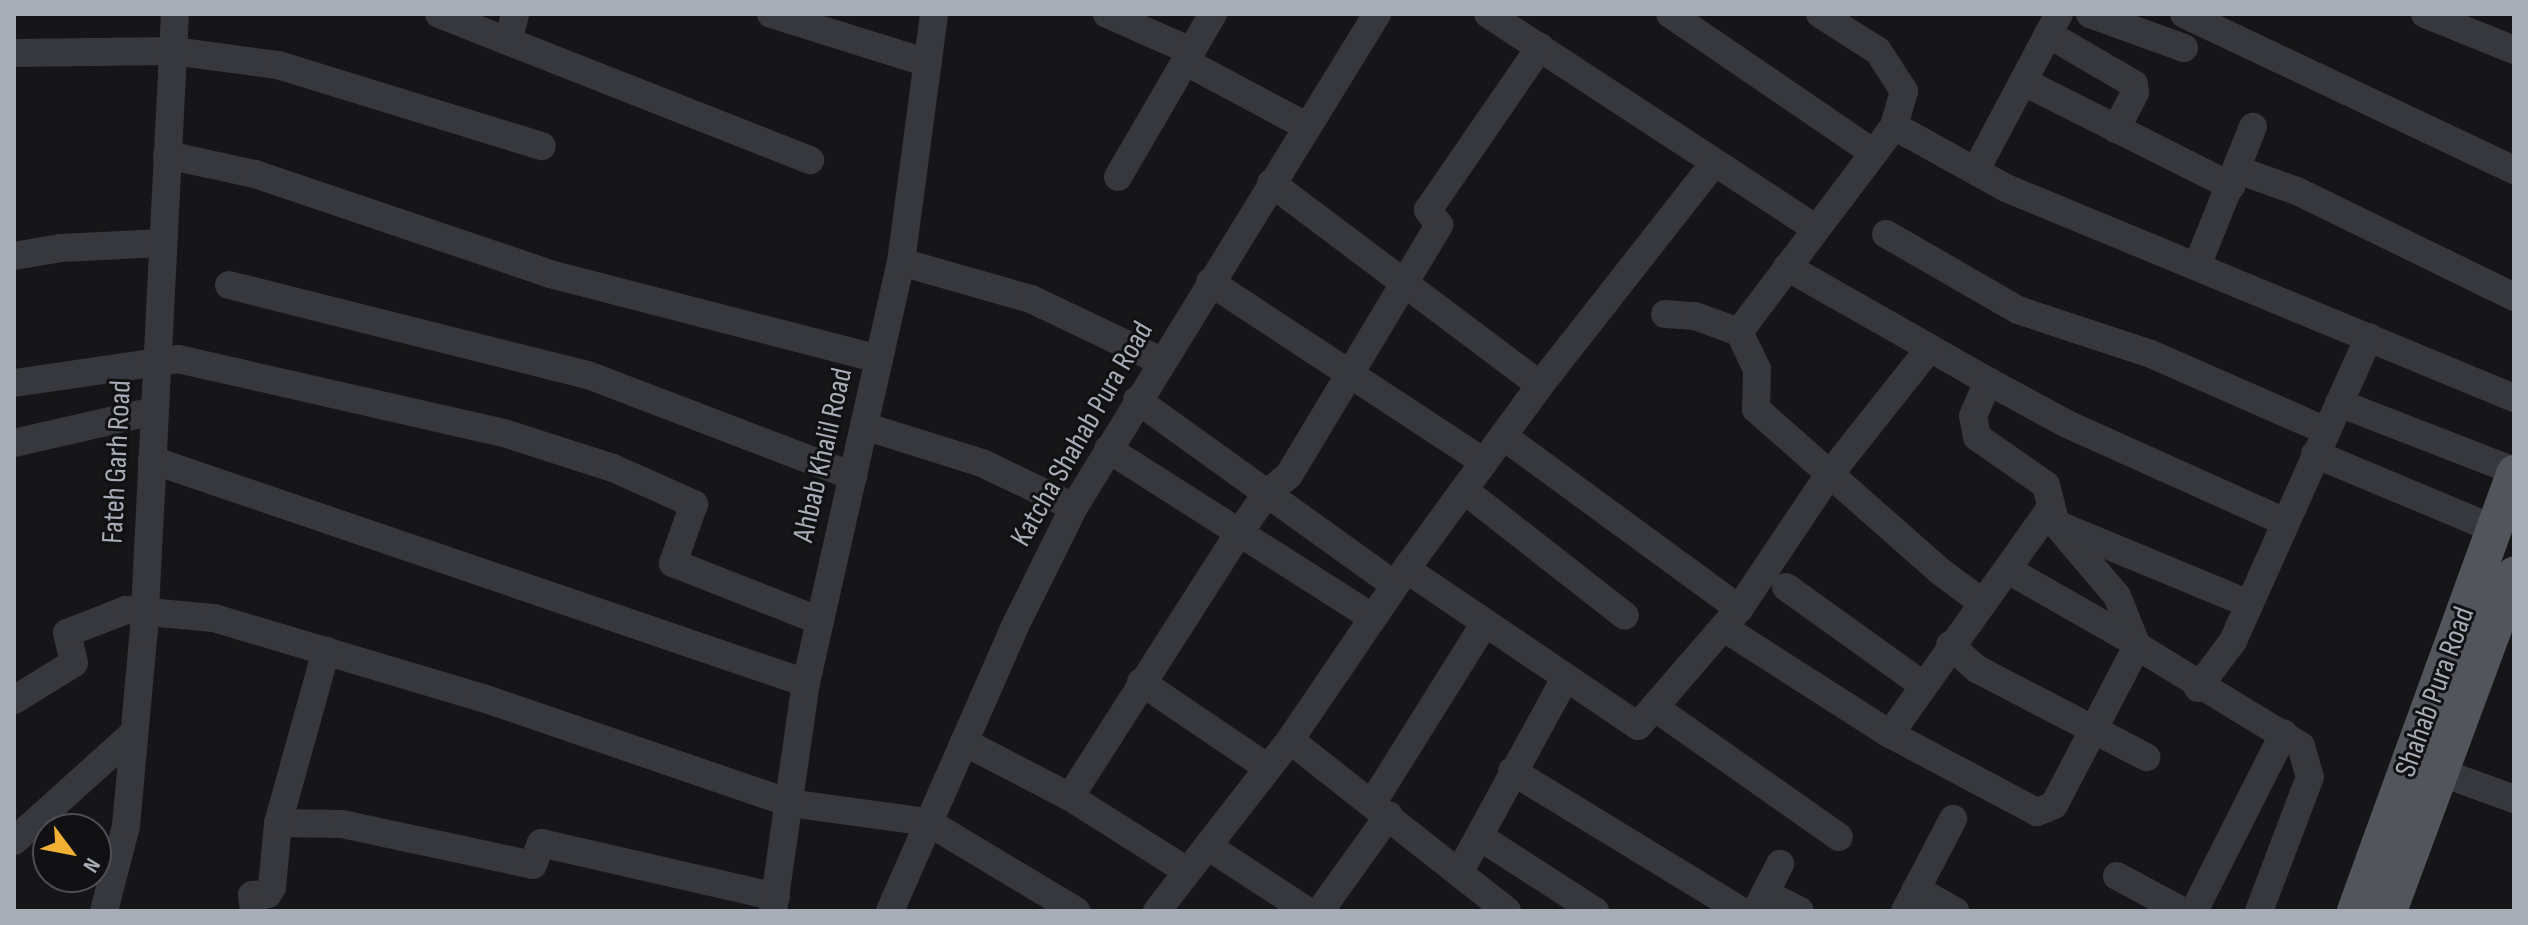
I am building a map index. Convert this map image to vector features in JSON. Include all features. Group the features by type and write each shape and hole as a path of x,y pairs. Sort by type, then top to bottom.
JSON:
{"main road":[{"name":"Shahab Pura Road","path":"2355,911 2514,472"},
{"path":"2389,911 2514,574"}],"street":[{"name":"Fateh Garh Road","path":"104,911 126,826 144,613 175,14"},
{"path":"439,14 512,28 810,160"},
{"path":"771,14 928,63"},
{"name":"Ahbab Khalil Road","path":"774,904 806,683 901,262 934,14"},
{"path":"1118,177 1213,14"},
{"name":"Katcha Shahab Pura Road","path":"890,911 964,742 1074,507 1377,14"},
{"path":"1488,14 1815,228"},
{"path":"1670,14 1874,153"},
{"path":"1739,332 1894,126 1904,91 1878,51 1820,14"},
{"path":"2090,14 2184,48"},
{"path":"2184,14 2514,170"},
{"path":"2425,14 2514,50"},
{"path":"1115,16 1306,126"},
{"path":"1977,168 2054,24 2134,84 2135,93 2116,129"},
{"path":"1070,797 1239,533 1267,493 1289,475 1439,225 1428,210 1540,47"},
{"path":"14,53 173,51 278,65 542,146"},
{"path":"2024,82 2116,129 2234,178 2297,191 2514,297"},
{"path":"1894,126 1977,168 2006,188 2514,398"},
{"path":"2197,266 2253,127"},
{"path":"167,155 255,174 550,274 879,359"},
{"path":"1157,911 1209,847 1265,766 1290,740 1400,577 1540,385 1714,163"},
{"path":"1271,183 1540,385"},
{"path":"1886,234 2018,310 2151,354 2494,529"},
{"path":"14,256 162,243"},
{"path":"901,262 1031,299 1161,361"},
{"path":"1787,267 2067,424 2285,522"},
{"path":"1210,282 1348,377 1484,462"},
{"path":"229,285 588,375 853,476"},
{"path":"1665,314 1695,316 1739,332 1757,369 1756,409 1832,472 1941,572 1983,603"},
{"path":"2198,688 2233,641 2369,337"},
{"path":"1646,716 1732,618 1832,472 1930,348"},
{"path":"14,383 178,359 504,433 613,468 694,504 673,563 820,621"},
{"path":"1503,436 1732,618 1890,734 2037,812 2047,812 2136,644 2117,596 2053,516 2046,485 1977,437 1972,426 1988,381"},
{"path":"1137,400 1267,493 1400,577 1485,623 1566,677 1646,716 1839,837"},
{"path":"2339,403 2514,472"},
{"path":"14,443 154,411"},
{"path":"864,426 982,463 1074,507"},
{"path":"1108,449 1372,617"},
{"path":"152,460 806,683"},
{"path":"1464,490 1625,616"},
{"path":"1890,734 1950,645 2053,516"},
{"path":"2053,516 2249,604"},
{"path":"2008,570 2136,644 2198,688 2284,733 2301,746 2310,777 2259,911"},
{"path":"1786,587 1923,685"},
{"path":"14,700 74,663 67,633 126,610 214,618 483,698 789,803 928,822 1076,911"},
{"path":"1320,911 1485,623"},
{"path":"1950,645 1977,669 2146,757"},
{"path":"253,903 271,892 278,823 326,651"},
{"path":"1459,873 1566,677"},
{"path":"1141,682 1265,766"},
{"path":"14,841 134,733"},
{"path":"2194,911 2284,733"},
{"path":"1290,740 1381,808 1507,911"},
{"path":"964,742 1070,797 1187,871"},
{"path":"1512,771 1741,911"},
{"path":"2440,772 2514,799"},
{"path":"1953,819 1910,900 1955,911"},
{"path":"278,823 342,824 533,865 541,843 774,904"},
{"path":"1480,837 1595,911"},
{"path":"1209,847 1307,911"},
{"path":"1780,864 1760,902 1800,911"},
{"path":"2117,876 2182,911"}]}
